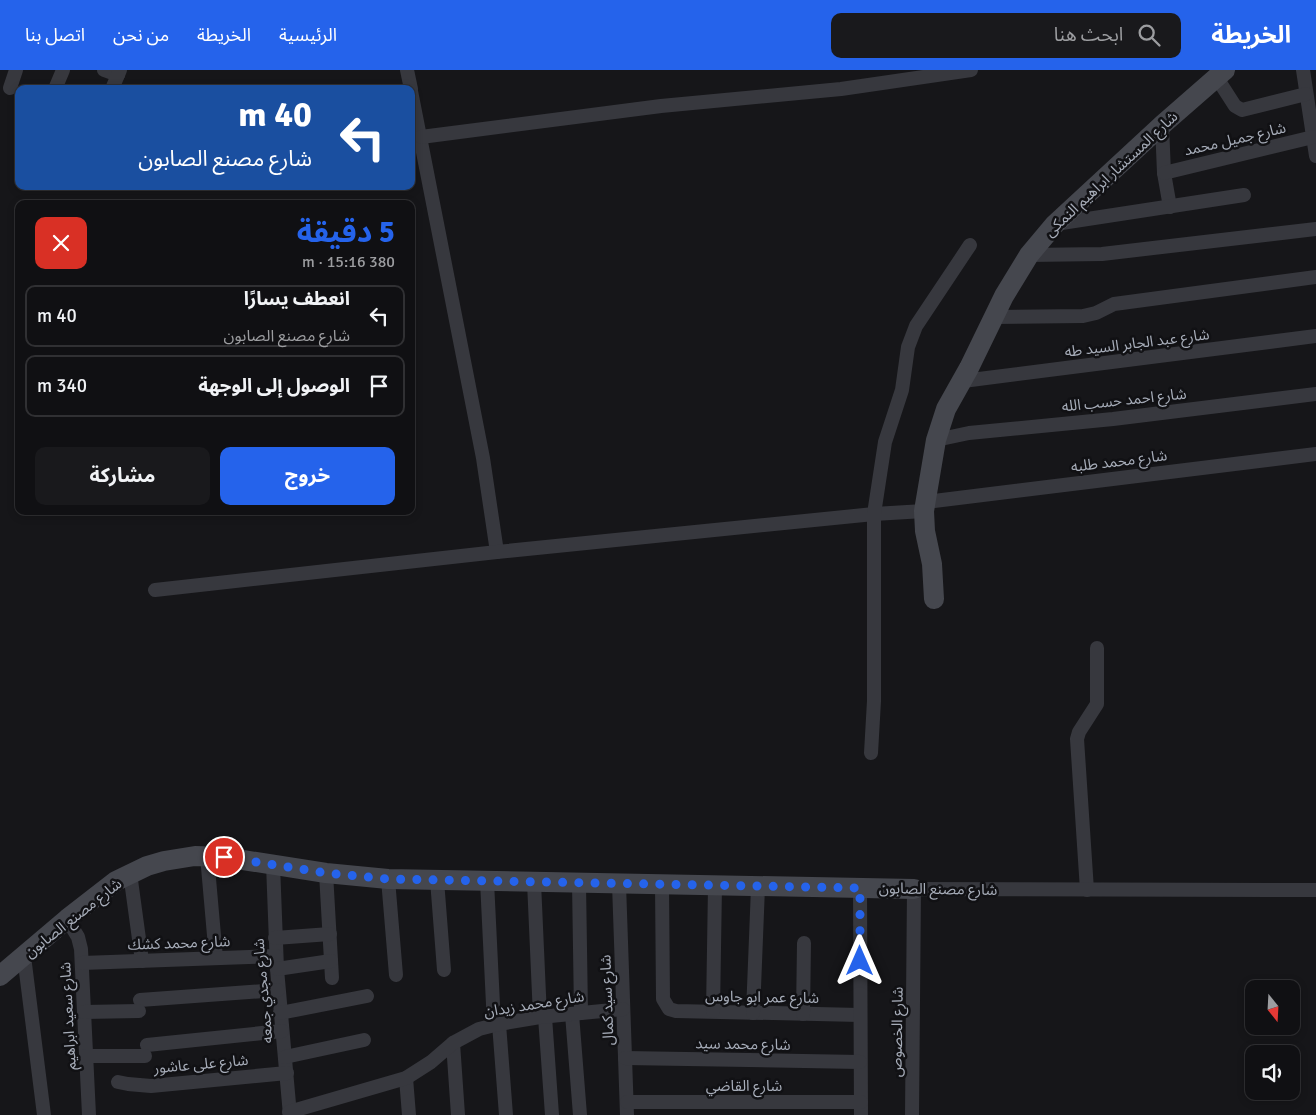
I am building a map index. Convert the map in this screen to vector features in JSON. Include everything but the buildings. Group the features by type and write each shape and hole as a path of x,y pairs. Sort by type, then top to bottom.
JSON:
{"street":[{"path":"10,88 16,70"},
{"path":"57,85 63,70"},
{"path":"104,70 119,73 114,85"},
{"path":"407,70 410,85"},
{"path":"421,137 661,106 841,89 971,70"},
{"path":"1303,70 1310,97 1316,156"},
{"path":"1221,74 1235,106 1242,110 1310,97"},
{"name":"شارع المستشار ابراهيم النمكى","path":"934,599 934,582 926,531 919,508 946,409 963,381 1004,296 1029,255 1055,224 1162,125 1221,74"},
{"path":"415,109 483,458 497,552"},
{"path":"1162,125 1164,173 1170,207"},
{"name":"شارع جميل محمد","path":"1164,173 1314,139"},
{"path":"1055,224 1244,195"},
{"path":"1029,255 1102,254 1316,229"},
{"path":"872,753 877,514 886,442 902,390 912,335 920,318 970,245"},
{"path":"993,317 1083,316 1096,313 1114,304 1316,277"},
{"name":"شارع عبد الجابر السيد طه","path":"963,381 1316,336"},
{"name":"شارع احمد حسب الله","path":"936,440 969,433 1113,419 1316,394"},
{"name":"شارع محمد طلبه","path":"155,590 497,552 877,514 1316,454"},
{"path":"1087,890 1077,739 1079,732 1097,704 1098,648"},
{"path":"207,856 216,958"},
{"name":"شارع مصنع الصابون","path":"0,976 67,919 116,881 164,861 182,857 207,856 326,873 388,879 911,889 1316,890"},
{"name":"شارع مجدي جمعه","path":"273,864 276,962 290,1114"},
{"path":"326,873 332,978"},
{"path":"130,874 142,961"},
{"path":"388,879 396,975"},
{"path":"437,880 444,970"},
{"path":"487,881 497,1024 506,1115"},
{"path":"534,882 552,1115"},
{"path":"579,883 577,1013 580,1115"},
{"name":"شارع سيد كمال","path":"619,884 627,1108"},
{"name":"شارع عمر ابو جاوس","path":"662,885 662,995 666,1006 676,1011 860,1015"},
{"path":"713,1012 715,886"},
{"path":"753,1013 758,887"},
{"path":"861,1108 860,1015 865,888"},
{"name":"شارع الخصوص","path":"911,889 912,1115"},
{"name":"شارع سعيد ابراهيم","path":"67,919 78,937 82,963 88,1115"},
{"path":"275,938 330,934"},
{"path":"803,1014 804,943"},
{"path":"24,956 44,1115"},
{"name":"شارع محمد كشك","path":"82,963 216,958 276,962 331,961"},
{"path":"84,1012 278,990"},
{"path":"280,1013 367,996"},
{"name":"شارع محمد زيدان","path":"290,1114 406,1078 432,1062 465,1035 497,1024 543,1017 623,1009"},
{"path":"86,1056 146,1050 282,1031"},
{"path":"285,1057 364,1040"},
{"path":"453,1043 458,1115"},
{"name":"شارع محمد سيد","path":"625,1058 860,1062"},
{"name":"شارع على عاشور","path":"118,1082 151,1086 287,1072"},
{"path":"406,1078 409,1115"},
{"name":"شارع القاضي","path":"627,1108 861,1108"}],"route":[{"path":"224,857 326,873 388,879 860,888 860,961"}]}
